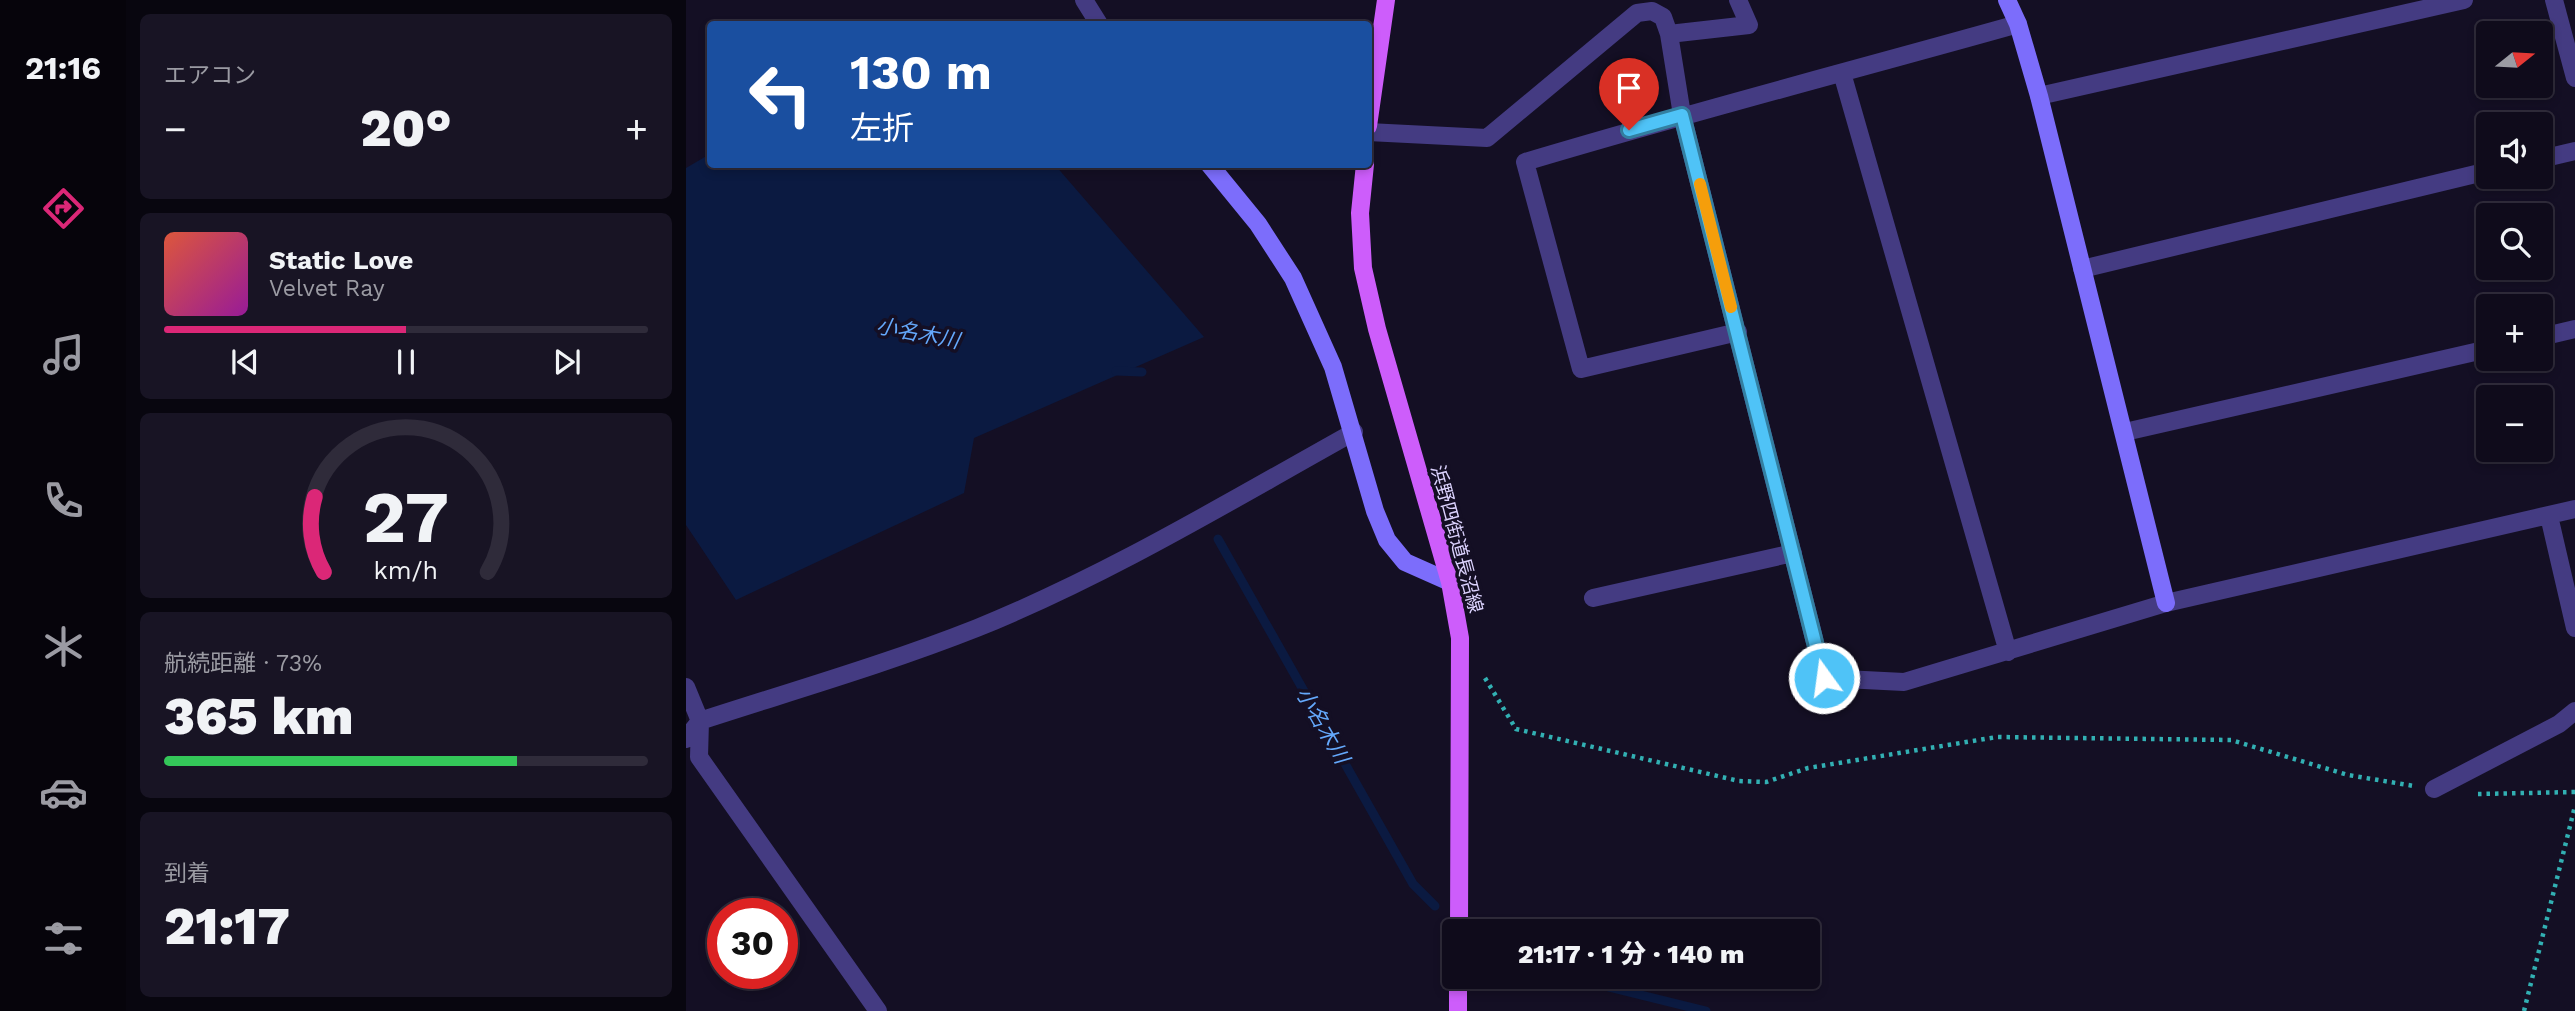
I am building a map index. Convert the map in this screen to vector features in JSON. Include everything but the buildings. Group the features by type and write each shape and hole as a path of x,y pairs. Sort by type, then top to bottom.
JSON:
{"main road":[{"path":"1372,100 1386,0"},
{"name":"浜野四街道長沼線","path":"1365,168 1360,213 1363,268 1377,329 1450,582 1460,638 1458,919"},
{"path":"1458,989 1458,1011"}],"street":[{"path":"1084,0 1097,21"},
{"path":"1669,34 1749,25 1738,0"},
{"path":"2007,0 2018,24 2039,96 2166,603"},
{"path":"2039,96 2464,0"},
{"path":"2554,0 2575,78"},
{"path":"1372,129 1487,138 1637,13 1651,11 1663,17 1669,34 1682,115 1824,678 1904,682 2166,603 2575,509"},
{"path":"1738,332 1581,369 1525,162 1682,115 2018,24"},
{"path":"1842,73 2007,652"},
{"path":"2553,156 2575,150"},
{"path":"1212,168 1258,224 1293,278 1333,367 1354,432 1374,511 1387,540 1405,562 1450,582"},
{"path":"2082,269 2476,174"},
{"path":"2553,335 2575,330"},
{"path":"2125,432 2476,352"},
{"path":"686,739 700,720 911,652 978,627 1141,552 1354,432"},
{"path":"2549,516 2575,628"},
{"path":"1593,598 1793,553"},
{"path":"686,687 700,720 699,757 877,1011"},
{"path":"2434,789 2559,724 2575,711"}],"path":[{"path":"1481,672 1516,729 1739,781 1766,782 1808,768 1997,737 2231,740 2348,775 2466,794 2575,792"},
{"path":"2524,1011 2575,806"}],"water":[{"path":"707,156 707,168 1058,168 1204,337 974,438 964,493 736,600 686,525 686,168"}],"waterway":[{"name":"小名木川","path":"1116,371 1142,372"},
{"name":"小名木川","path":"1218,539 1413,884 1435,906"},
{"name":"小名木川","path":"1617,989 1706,1011"}],"slow traffic":[{"path":"1700,184 1731,307"}],"route":[{"path":"1629,130 1682,115 1824,678"}]}
